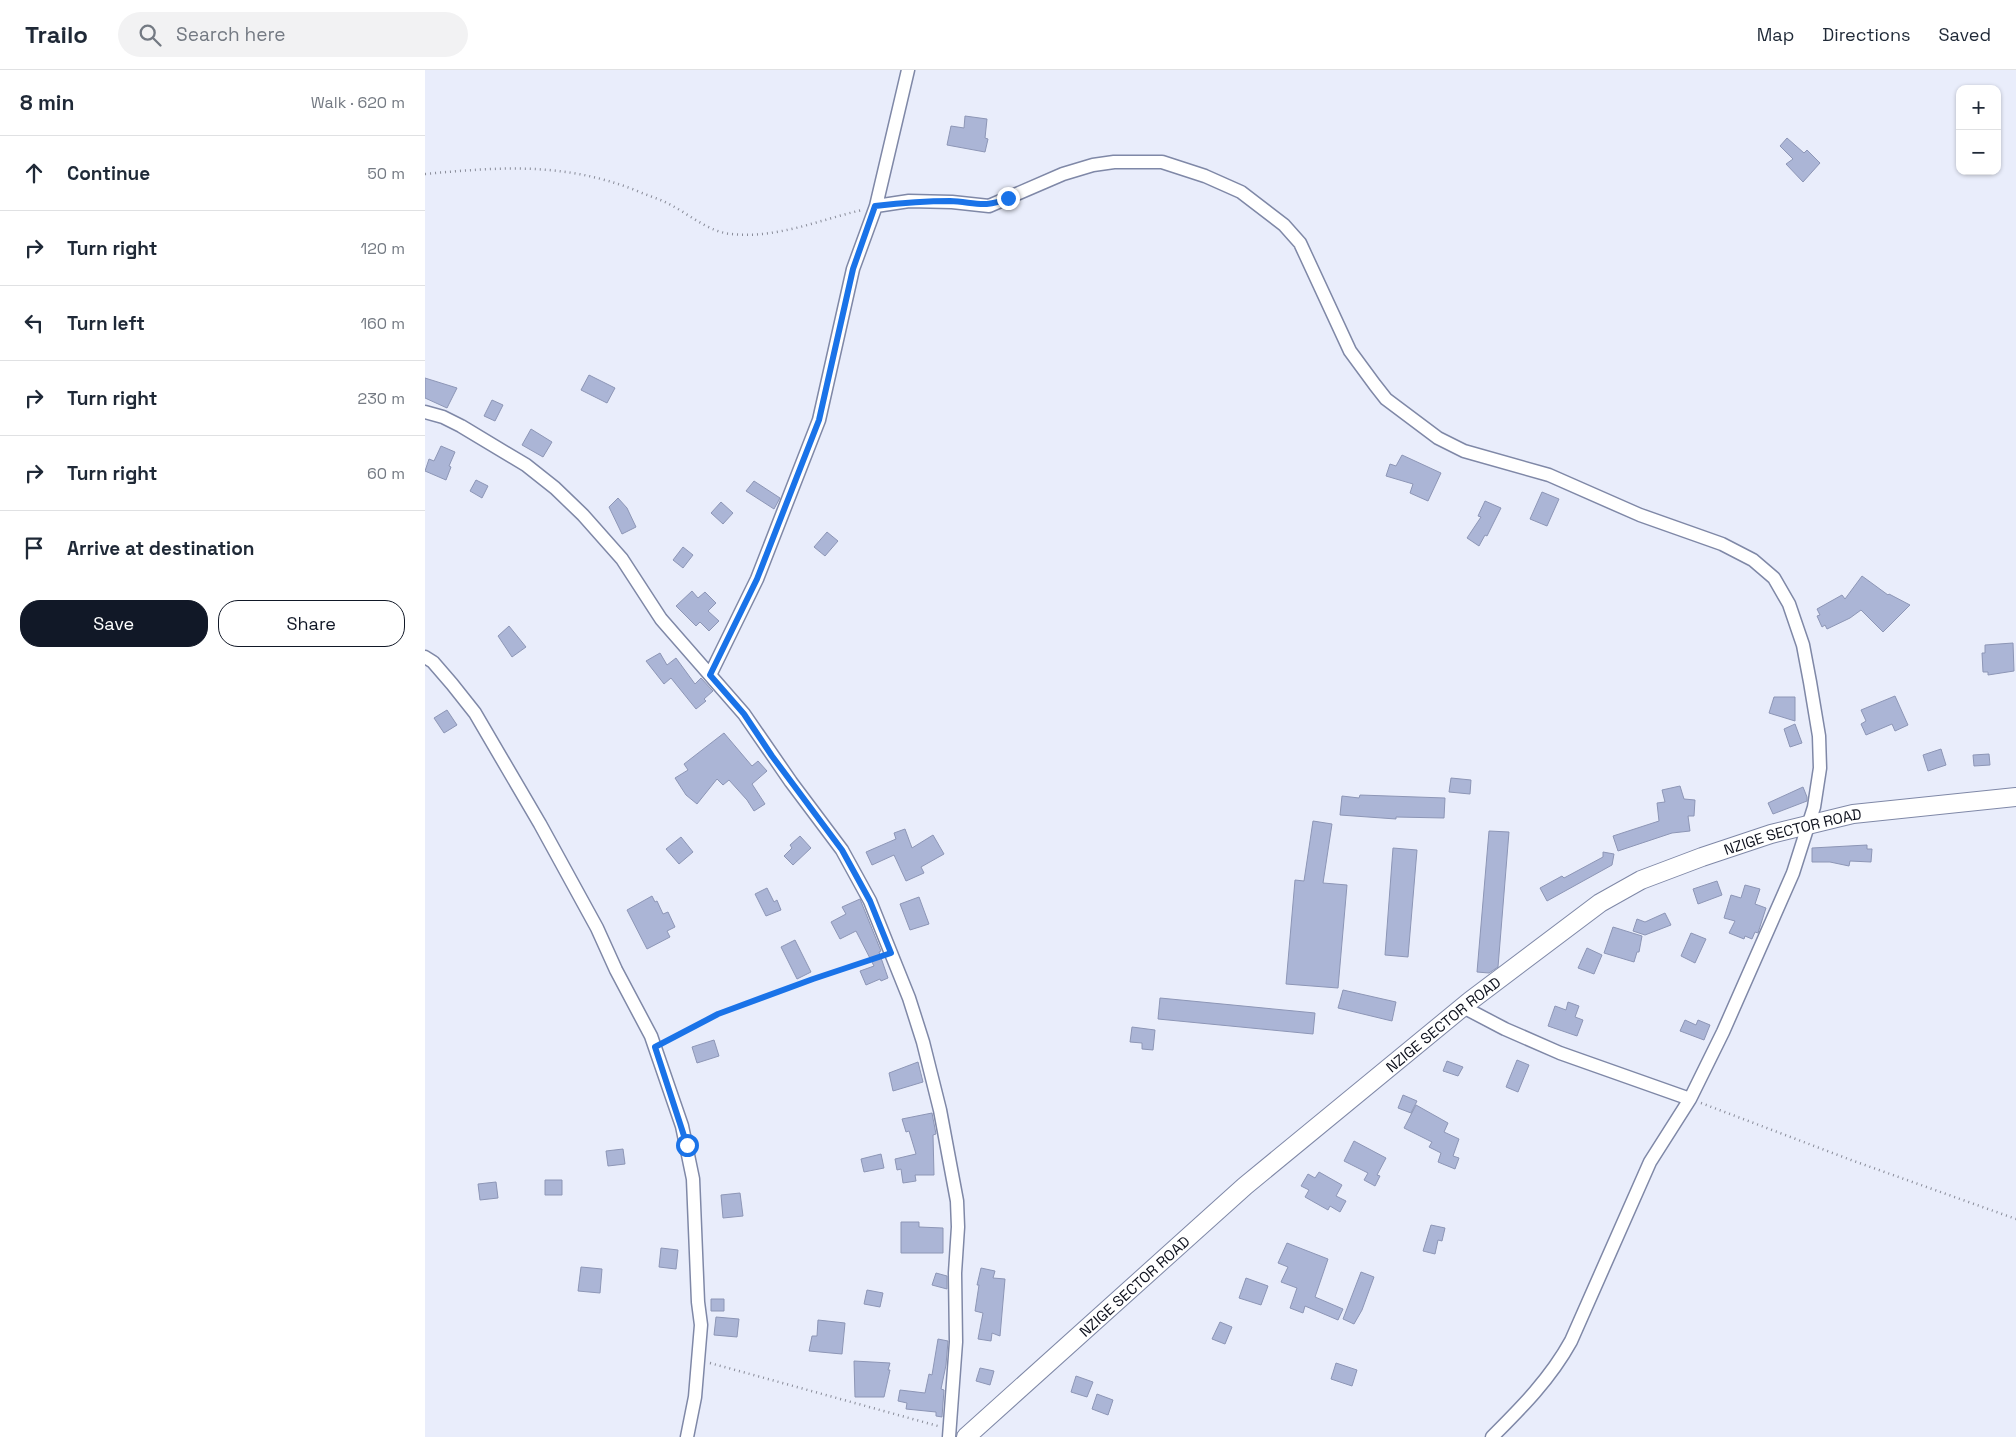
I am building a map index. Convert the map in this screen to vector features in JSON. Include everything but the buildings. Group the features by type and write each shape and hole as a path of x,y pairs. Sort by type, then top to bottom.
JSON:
{"main road":[{"name":"NZIGE SECTOR ROAD","path":"966,1437 1245,1186 1463,1007 1600,903 1641,880 1702,857 1762,837 1809,825 1853,814 2016,797"}],"street":[{"path":"710,675 757,579 819,420 853,269 875,206 908,70"},
{"path":"875,206 909,201 953,202 989,206 1063,174 1093,165 1114,162 1162,162 1205,176 1241,192 1284,225 1300,243 1350,351 1386,399 1438,438 1464,451 1549,475 1640,515 1722,544 1753,560 1774,578 1789,604 1803,646 1819,736 1820,768 1818,791 1793,873 1723,1032 1690,1099 1650,1162 1590,1299 1558,1365 1522,1408 1492,1437"},
{"path":"425,412 443,417 461,426 525,465 572,504 622,559 661,619 744,714 842,850 870,901 909,998 925,1052 945,1135 957,1201 956,1342 949,1433"},
{"path":"425,657 433,662 475,713 540,824 597,928 651,1036 682,1126 693,1179 698,1302 701,1325 695,1397 687,1437"},
{"path":"1463,1007 1505,1029 1560,1052 1690,1099"}],"path":[{"path":"425,174 519,168 562,171 620,184 667,203 718,232 747,236 794,229 875,206"},
{"path":"655,1047 718,1014 891,953"},
{"path":"1690,1099 1851,1160 2016,1219"},
{"path":"699,1360 949,1433"}],"route":[{"path":"687,1145 655,1047 718,1014 891,953 870,901 842,850 772,756 744,714 710,675 757,579 819,420 853,269 875,206 909,201 953,202 989,206 1008,198"}]}
